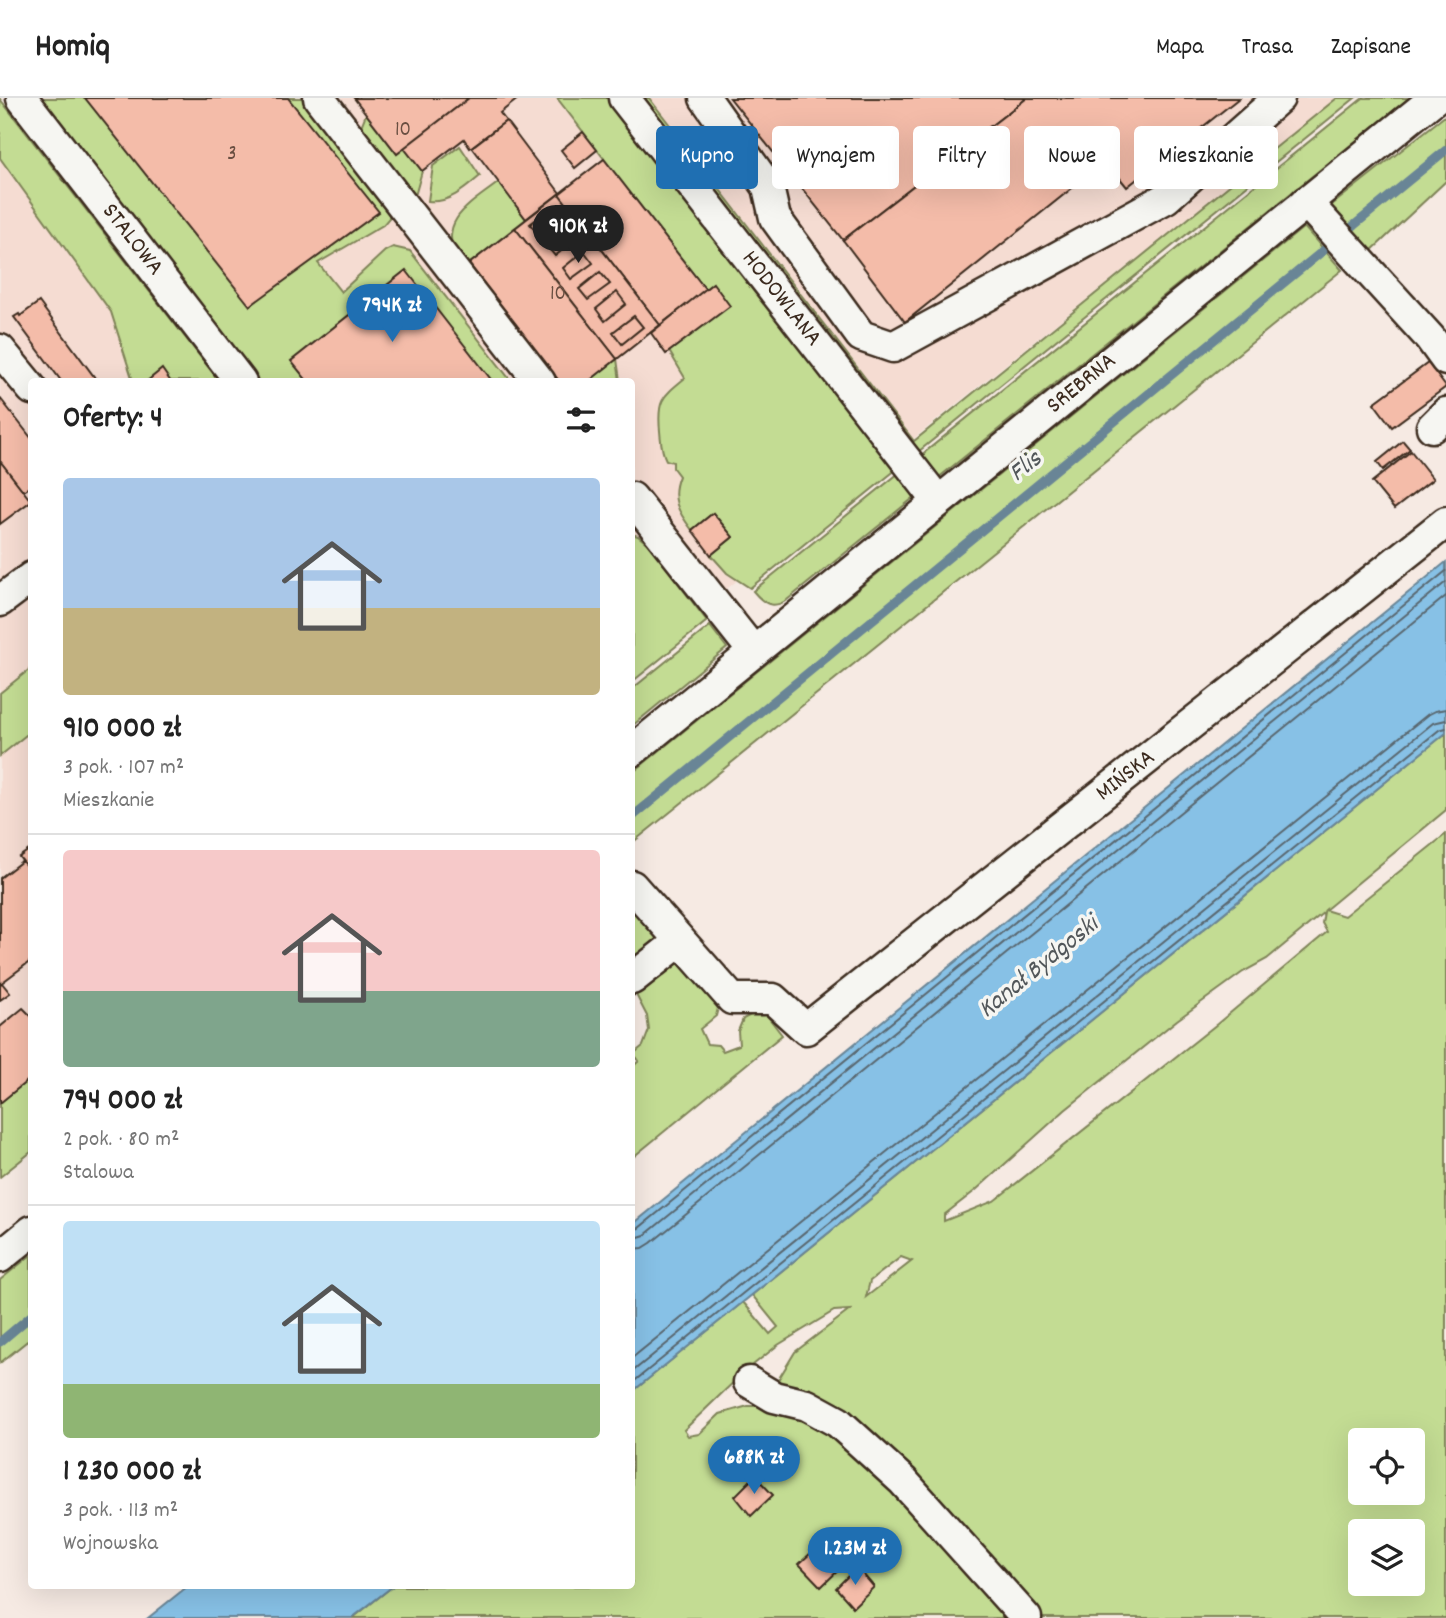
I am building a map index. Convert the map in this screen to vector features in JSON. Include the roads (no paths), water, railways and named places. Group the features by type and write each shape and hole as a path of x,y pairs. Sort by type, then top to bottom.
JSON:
{"street":[{"name":"STALOWA","path":"23,98 238,378"},
{"path":"319,98 537,378"},
{"name":"HODOWLANA","path":"624,98 938,501"},
{"path":"705,98 768,187 775,218 860,336 893,347 1166,198 1279,98"},
{"name":"SREBRNA","path":"635,749 938,501 1316,212 1435,98"},
{"path":"1316,212 1430,338 1446,360"},
{"path":"0,350 28,384"},
{"path":"635,502 754,651"},
{"name":"MIŃSKA","path":"680,941 732,999 773,999 806,1029 1446,522"},
{"path":"0,601 28,580"},
{"path":"635,889 680,941 635,977"},
{"path":"0,1256 28,1234"},
{"path":"749,1382 774,1397 807,1405 838,1422 903,1481 1026,1618"}],"water":[{"name":"Kanał Bydgoski","path":"1446,562 1446,733 635,1390 635,1223"},
{"path":"184,1589 389,1589 352,1618 148,1618"}],"waterway":[{"name":"Flis","path":"635,815 1446,150"},
{"name":"Flis","path":"0,1342 28,1318"}]}
